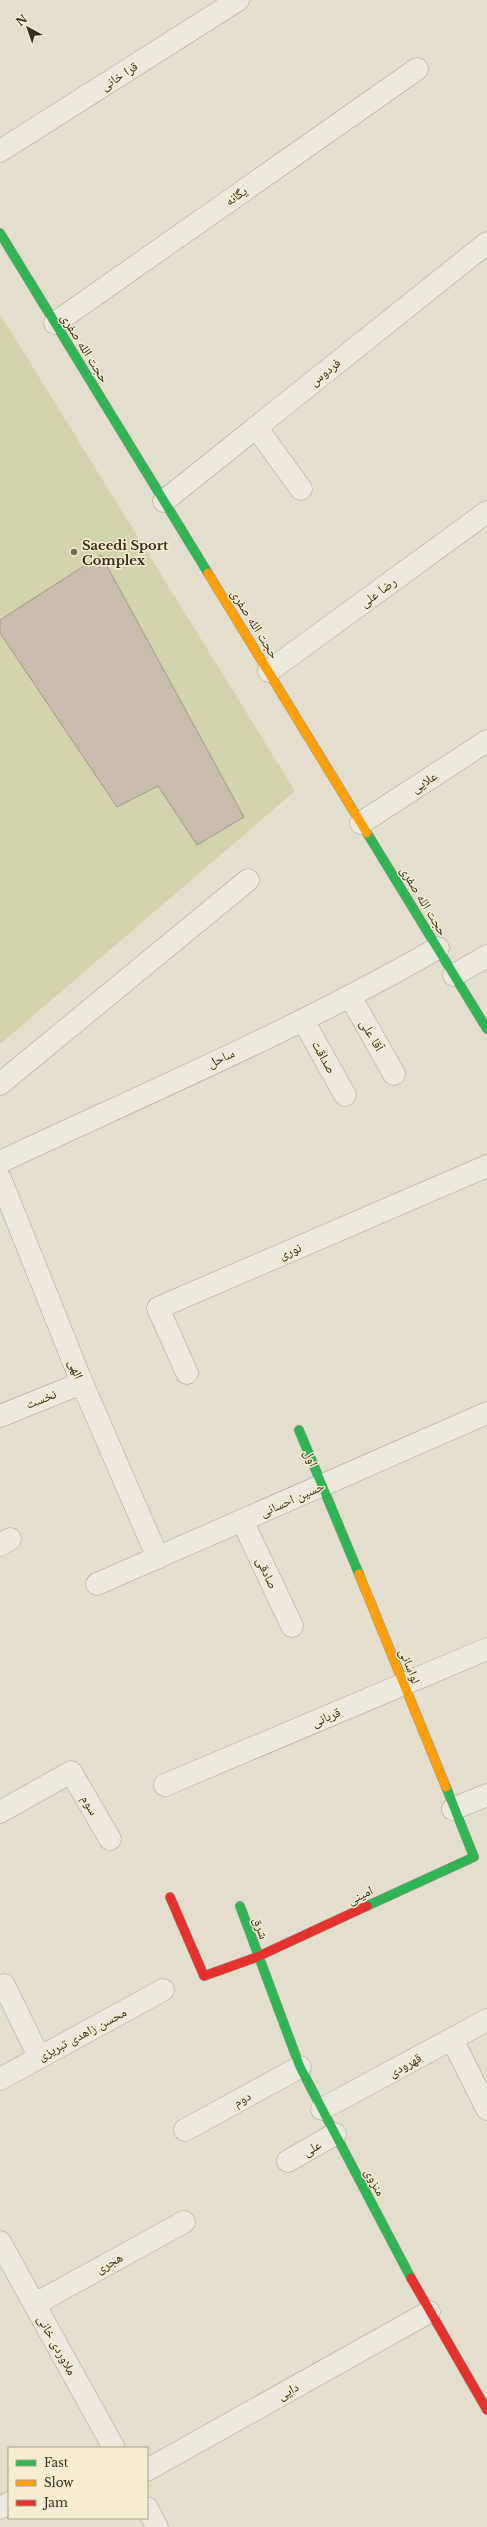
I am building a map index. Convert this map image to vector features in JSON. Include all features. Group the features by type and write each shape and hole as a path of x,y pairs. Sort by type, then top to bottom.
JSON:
{"street":[{"name":"قرا خانی","path":"0,151 238,0"},
{"name":"یگانه","path":"55,323 417,69"},
{"name":"حجت الله صفری","path":"0,234 487,1029"},
{"name":"فردوس","path":"164,501 487,243"},
{"path":"256,427 301,489"},
{"name":"رضا علی","path":"269,671 487,512"},
{"name":"علایی","path":"361,823 487,741"},
{"path":"0,1084 248,880"},
{"name":"ساحل","path":"0,1162 303,1020 438,948"},
{"path":"454,975 487,956"},
{"name":"آقا علی","path":"350,996 394,1074"},
{"name":"صداقت","path":"303,1020 345,1095"},
{"name":"نوری","path":"187,1373 158,1308 487,1166"},
{"name":"الهی","path":"0,1178 82,1383 158,1558"},
{"name":"نخست","path":"0,1416 82,1383"},
{"name":"حسین احسانی","path":"97,1584 487,1413"},
{"name":"اول","path":"299,1430 323,1485"},
{"name":"لواسانی","path":"323,1485 453,1809 474,1857"},
{"name":"صادقی","path":"242,1520 292,1626"},
{"name":"قربانی","path":"165,1785 487,1648"},
{"name":"سوم","path":"1,1810 71,1772 110,1839"},
{"path":"453,1809 487,1795"},
{"name":"امینی","path":"170,1897 204,1976 257,1957 474,1857"},
{"name":"شرق","path":"240,1906 257,1957"},
{"name":"منزوی","path":"257,1957 300,2067 429,2312 487,2410"},
{"path":"4,1985 39,2057"},
{"name":"محسن زاهدی تبریزی","path":"0,2079 163,1990"},
{"name":"قهرودی","path":"322,2109 487,2020"},
{"path":"452,2039 487,2109"},
{"name":"دوم","path":"185,2130 300,2067"},
{"name":"علی","path":"288,2161 335,2134"},
{"name":"هجری","path":"35,2304 184,2222"},
{"name":"ملاوردی خانی","path":"0,2242 112,2447"},
{"name":"دایی","path":"148,2469 429,2312"},
{"path":"148,2510 157,2527"}],"green space":[{"name":"Saeedi Sport Complex","path":"0,314 295,791 0,1044"}],"building":[{"path":"101,555 244,817 197,845 158,786 117,807 0,633 0,620"}],"traffic: fast":[{"path":"0,233 208,573"},
{"path":"367,833 487,1029"},
{"path":"299,1430 359,1574"},
{"path":"367,1906 474,1857 446,1787"},
{"path":"240,1906 300,2067 411,2278"}],"traffic: slow":[{"path":"208,573 367,833"},
{"path":"359,1574 446,1787"}],"traffic: jam":[{"path":"170,1897 204,1976 257,1957 367,1906"},
{"path":"411,2278 487,2410"}],"place":[{"name":"Saeedi Sport Complex","path":"74,552"}]}
